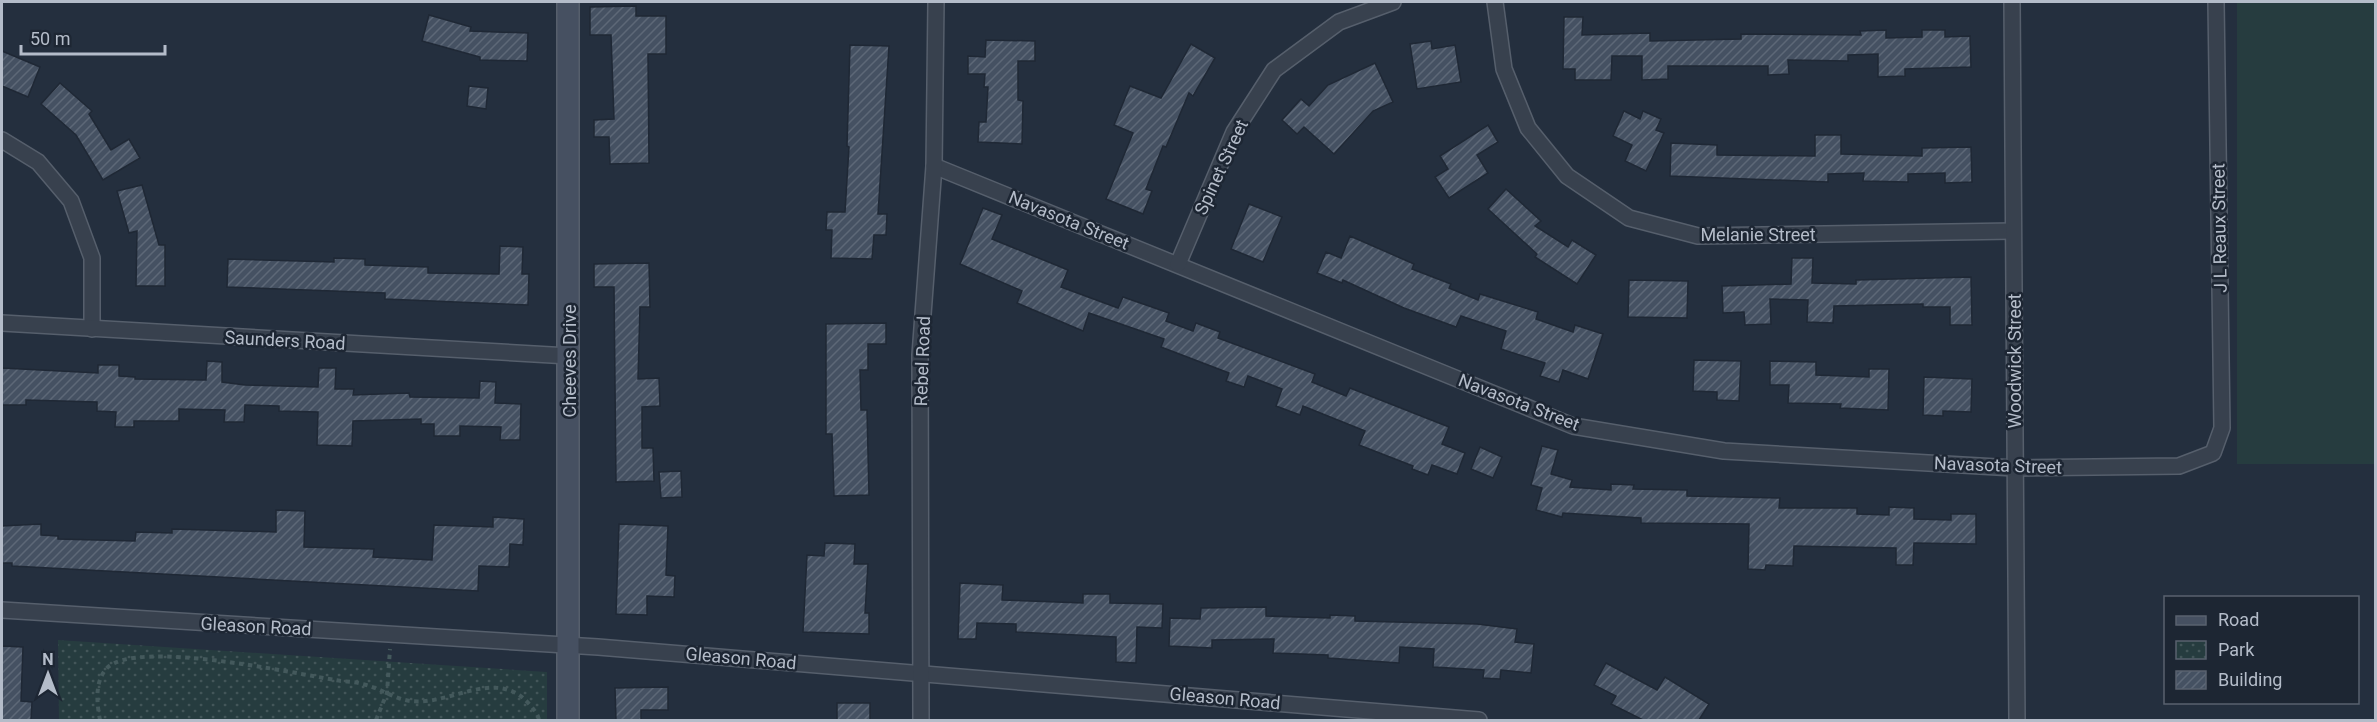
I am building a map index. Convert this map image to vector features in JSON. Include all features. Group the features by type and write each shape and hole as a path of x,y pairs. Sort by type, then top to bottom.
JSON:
{"street":[{"name":"Cheeves Drive","path":"568,2 568,720"},
{"name":"Rebel Road","path":"921,720 920,355 934,166 936,2"},
{"name":"Spinet Street","path":"1178,264 1234,132 1274,70 1338,22 1393,2"},
{"name":"Melanie Street","path":"1495,2 1504,69 1528,128 1567,176 1629,218 1698,236 2013,231"},
{"name":"Woodwick Street","path":"2012,2 2017,720"},
{"name":"J L Reaux Street","path":"2213,453 2222,428 2216,2"},
{"path":"2,140 39,162 71,201 92,258 92,329"},
{"name":"Navasota Street","path":"934,166 1573,426 1724,451 2014,468 2179,466 2213,453"},
{"name":"Saunders Road","path":"2,323 569,356"},
{"name":"Gleason Road","path":"2,610 567,645 1479,720"}],"path":[{"path":"376,720 387,693 391,634"},
{"path":"100,720 98,697 102,675 108,668 129,658 180,657 361,683 406,700 424,700 486,687 503,688 524,699 539,720"}],"green space":[{"path":"2237,2 2375,2 2375,464 2237,464"},
{"path":"58,640 547,672 547,720 59,720"}],"building":[{"path":"636,6 636,16 666,16 666,54 648,54 649,163 610,164 609,137 594,137 594,120 614,119 611,35 590,35 590,7"},
{"path":"429,15 471,27 470,31 528,33 527,61 480,60 480,57 422,41"},
{"path":"1564,17 1583,17 1582,35 1650,33 1650,41 1741,39 1741,34 1861,35 1860,31 1886,30 1886,38 1922,37 1922,30 1945,30 1945,37 1970,36 1971,67 1905,69 1905,76 1878,77 1878,54 1848,55 1848,61 1788,60 1789,74 1768,75 1768,66 1668,66 1668,79 1642,80 1642,56 1612,56 1611,80 1575,80 1575,69 1563,69"},
{"path":"986,40 1035,41 1035,61 1018,61 1018,100 1023,101 1022,144 978,142 979,122 986,122 988,87 984,87 985,74 968,74 968,56 985,57"},
{"path":"1431,41 1432,49 1455,45 1461,82 1417,89 1410,44"},
{"path":"1191,44 1215,58 1193,96 1189,93 1166,147 1163,146 1146,189 1152,191 1143,214 1106,199 1133,133 1114,125 1130,86 1161,98"},
{"path":"850,45 889,46 878,214 887,214 886,235 874,235 872,259 831,258 832,230 826,230 827,212 845,212 849,147 847,146"},
{"path":"2,51 40,67 28,97 2,86"},
{"path":"1375,63 1393,102 1373,111 1334,154 1304,127 1297,134 1282,120 1301,99 1309,106 1328,85"},
{"path":"60,83 92,111 89,114 111,150 129,139 140,158 103,180 76,135 41,104"},
{"path":"469,86 488,88 486,109 467,106"},
{"path":"1624,111 1640,119 1643,111 1661,119 1656,130 1664,133 1646,171 1625,161 1632,145 1613,136"},
{"path":"1488,125 1498,142 1477,155 1488,173 1449,198 1435,177 1448,169 1440,156"},
{"path":"1815,135 1841,135 1841,154 1922,156 1922,148 1971,147 1972,182 1945,183 1945,173 1908,174 1908,182 1863,181 1864,173 1828,174 1828,182 1670,176 1671,143 1717,145 1717,155 1815,156"},
{"path":"142,185 159,245 165,245 165,286 136,286 137,231 129,233 117,191"},
{"path":"1506,189 1541,221 1535,226 1568,247 1572,240 1596,255 1577,284 1535,257 1537,254 1488,209"},
{"path":"1249,204 1282,217 1263,262 1231,249"},
{"path":"983,208 1002,215 992,239 1068,270 1061,287 1118,308 1123,297 1169,313 1166,321 1193,331 1196,323 1220,332 1218,338 1315,374 1312,382 1346,396 1350,388 1449,427 1442,444 1465,453 1457,474 1432,465 1428,475 1412,469 1413,466 1359,445 1365,431 1303,406 1300,415 1276,406 1282,389 1248,376 1244,387 1226,381 1229,373 1161,347 1164,339 1089,313 1083,331 1017,303 1022,291 960,264"},
{"path":"1350,236 1414,264 1412,269 1451,284 1449,288 1478,300 1480,294 1538,312 1536,319 1573,332 1575,325 1603,334 1588,379 1563,370 1559,382 1540,376 1545,363 1501,349 1506,331 1461,316 1456,327 1404,308 1343,280 1342,283 1317,273 1326,252 1341,258"},
{"path":"500,246 523,247 522,274 529,274 528,305 385,299 385,293 227,287 228,259 334,262 334,258 365,259 365,265 428,267 428,273 499,274"},
{"path":"1792,258 1813,258 1812,283 1856,284 1856,280 1971,277 1972,325 1950,325 1950,307 1923,307 1923,304 1834,306 1833,323 1807,322 1808,300 1770,299 1771,324 1745,325 1744,312 1723,313 1722,286 1791,284"},
{"path":"649,263 650,307 640,307 638,379 659,378 660,406 642,407 642,448 653,448 654,481 616,482 614,287 594,287 594,264"},
{"path":"1629,280 1688,281 1687,318 1628,317"},
{"path":"886,323 886,344 868,344 868,370 860,370 861,410 867,410 869,495 834,496 832,434 826,434 826,324"},
{"path":"1694,360 1741,361 1739,401 1717,400 1717,392 1693,391"},
{"path":"207,361 222,362 222,382 245,385 318,387 319,368 336,368 335,389 354,389 353,395 409,393 410,397 479,398 480,381 496,382 495,403 521,404 520,440 500,440 501,427 460,426 460,436 434,436 434,424 421,424 421,419 353,421 352,446 317,445 318,412 279,411 279,406 245,405 244,422 224,422 225,410 179,409 179,421 134,421 134,427 115,427 116,412 97,411 97,402 26,400 26,405 2,405 2,368 98,373 98,365 119,365 119,376 135,377 135,379 206,380"},
{"path":"1770,361 1816,362 1816,375 1869,377 1869,369 1889,369 1888,410 1840,408 1841,404 1788,403 1789,385 1770,385"},
{"path":"1924,377 1972,379 1971,412 1943,411 1943,416 1923,415"},
{"path":"1542,446 1558,450 1551,474 1572,480 1570,487 1611,490 1611,484 1634,485 1633,489 1687,490 1687,496 1780,498 1779,508 1857,508 1857,514 1889,515 1889,507 1914,508 1914,519 1951,520 1951,514 1976,514 1976,544 1914,543 1913,565 1896,565 1896,548 1794,546 1793,566 1766,565 1765,570 1748,569 1749,524 1641,523 1641,518 1563,513 1562,517 1536,510 1542,488 1531,485"},
{"path":"1480,447 1502,457 1493,478 1471,469"},
{"path":"681,471 682,497 661,498 659,472"},
{"path":"276,510 305,511 304,547 374,549 373,557 432,560 434,525 493,527 493,517 524,519 523,545 510,544 509,567 479,566 478,591 12,566 12,563 2,563 2,526 41,524 41,535 58,536 58,539 135,541 136,532 172,533 172,529 276,532"},
{"path":"619,524 668,526 666,575 675,576 674,597 647,596 647,615 616,614"},
{"path":"825,543 855,544 854,564 868,564 865,613 869,613 869,634 803,632 807,555 824,556"},
{"path":"960,583 1003,585 1002,600 1083,603 1083,594 1110,594 1110,603 1163,604 1162,628 1137,627 1136,663 1116,662 1116,637 1016,632 1016,624 977,623 976,639 958,639"},
{"path":"1266,607 1266,616 1330,618 1330,615 1355,616 1355,621 1477,624 1517,629 1515,642 1534,644 1531,673 1501,670 1500,679 1483,678 1484,670 1433,667 1434,649 1400,647 1399,663 1328,658 1328,655 1273,653 1274,639 1212,640 1212,648 1169,646 1170,618 1200,619 1201,608"},
{"path":"2,646 23,647 21,701 32,702 31,720 2,720"},
{"path":"1606,663 1657,690 1665,677 1709,704 1699,720 1643,720 1611,704 1616,696 1594,685"},
{"path":"668,687 668,710 641,710 641,720 616,720 615,688"},
{"path":"837,703 870,703 870,720 837,720"}]}
